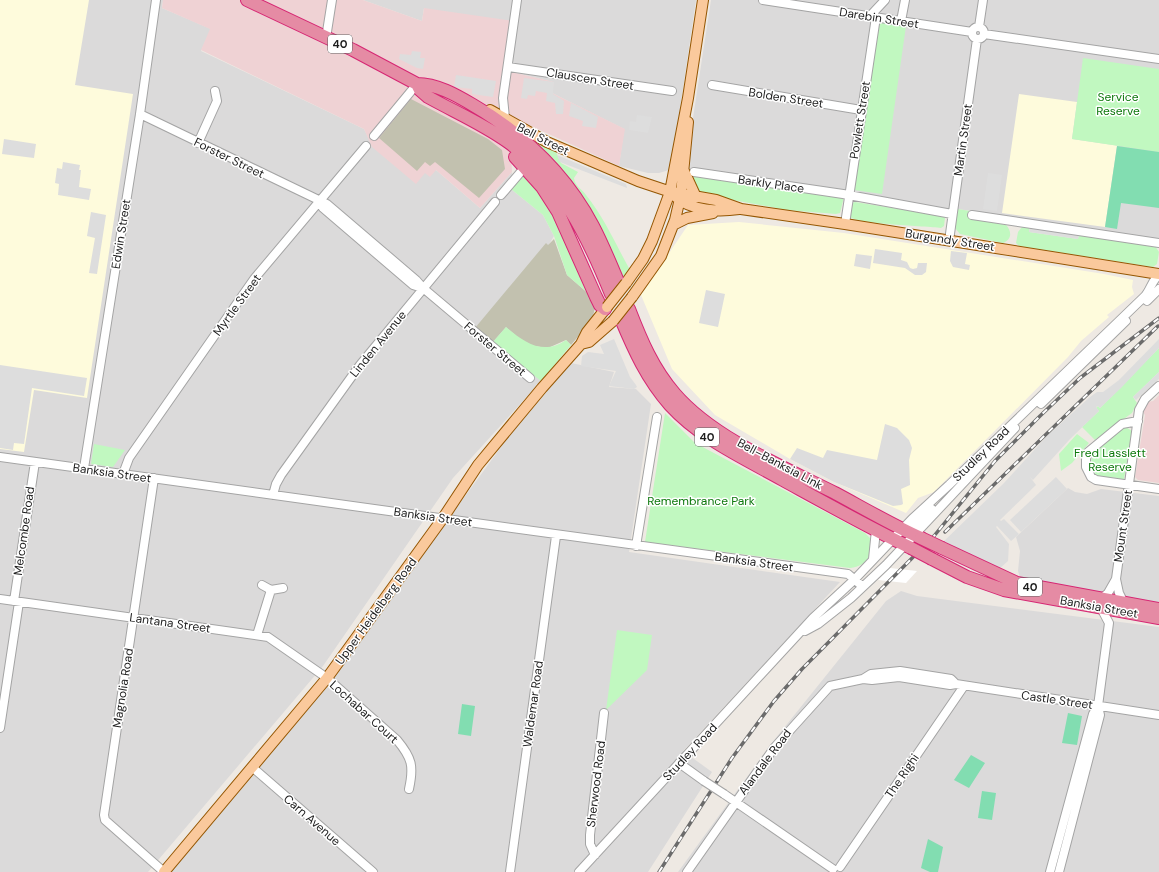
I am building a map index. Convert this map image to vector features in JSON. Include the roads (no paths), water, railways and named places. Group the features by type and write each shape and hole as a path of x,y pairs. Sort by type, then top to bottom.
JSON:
{"highway":[{"name":"Bell Street","path":"247,0 353,50 417,84 436,86 467,102"},
{"name":"Bell Street","path":"417,84 420,90 428,97 480,125"},
{"name":"40","path":"467,102 520,137 561,179 593,225 619,287"},
{"name":"40","path":"480,125 517,149 550,182 564,200 619,287"},
{"path":"480,125 524,167 542,187 558,212 600,305 607,308"},
{"name":"Bell–Banksia Link","path":"621,314 638,359 663,396 687,421 724,447 903,544"},
{"name":"Bell–Banksia Link","path":"621,314 645,347 661,377 683,403 699,418 737,442 911,533"},
{"name":"Banksia Street","path":"911,533 1017,583 1101,604"},
{"name":"Banksia Street","path":"903,544 966,577 1004,590 1101,604 1123,608 1159,618"},
{"name":"Banksia Street","path":"1123,608 1159,609"}],"main road":[{"name":"Upper Heidelberg Road","path":"581,344 589,342 621,314 661,256 673,225 675,195 674,176 688,98 701,0"},
{"name":"Upper Heidelberg Road","path":"164,872 327,678 442,518 478,465 581,344 590,328 607,308 619,287 643,259 675,195 683,168 688,136 688,98"},
{"name":"Bell Street","path":"467,102 488,109 546,142 675,195"},
{"path":"683,168 696,197"},
{"path":"648,184 665,181 674,176"},
{"name":"Burgundy Street","path":"675,195 716,200 741,209 949,240 1159,275"},
{"name":"Burgundy Street","path":"675,195 692,207 725,211 741,209"},
{"path":"673,225 687,218 725,211"},
{"path":"607,308 621,314"},
{"path":"590,328 599,328 603,331"}],"street":[{"name":"Edwin Street","path":"84,468 140,114 156,0"},
{"path":"326,38 332,0"},
{"path":"504,118 503,98 517,0"},
{"name":"Darebin Street","path":"763,0 901,21 975,29"},
{"path":"873,17 884,0"},
{"path":"901,21 904,0"},
{"path":"983,0 972,36 977,39 981,39 984,34"},
{"name":"Powlett Street","path":"845,224 873,17"},
{"path":"975,29 984,30 984,34"},
{"path":"984,34 1159,59"},
{"name":"Martin Street","path":"949,240 977,39"},
{"name":"Clauscen Street","path":"508,67 672,92"},
{"path":"374,136 417,84"},
{"name":"Bolden Street","path":"712,85 861,110"},
{"path":"198,143 217,101 215,91"},
{"path":"488,109 497,105 503,98"},
{"name":"Forster Street","path":"140,114 319,202 323,208 413,285 423,288 530,378"},
{"name":"Myrtle Street","path":"123,474 129,458 254,279 366,146"},
{"path":"501,194 524,167"},
{"name":"Barkly Place","path":"694,172 848,196"},
{"path":"848,196 952,214"},
{"name":"Linden Avenue","path":"274,495 276,484 360,365 495,202"},
{"path":"972,215 1159,243"},
{"name":"Studley Road","path":"801,633 818,624 851,598 886,565 911,533 936,505 1145,296 1151,289 1154,279 1159,275"},
{"name":"Studley Road","path":"579,872 801,633 813,618 854,580 873,559 903,544 936,505 947,500 1013,431 1159,289"},
{"name":"Mount Street","path":"1101,604 1116,578 1138,421 1143,403 1159,386"},
{"path":"636,546 657,417"},
{"path":"1138,421 1122,424 1088,452 1086,464 1091,477 1098,481 1159,489"},
{"name":"Banksia Street","path":"0,457 442,518 556,536 848,574 862,586"},
{"name":"Melcombe Road","path":"0,728 3,688 35,462"},
{"name":"Magnolia Road","path":"154,478 104,818 164,872"},
{"path":"873,559 876,530"},
{"name":"Waldemar Road","path":"510,872 556,536"},
{"name":"Mount Street","path":"1116,578 1123,608"},
{"path":"262,585 271,590 283,588"},
{"path":"257,635 271,590"},
{"name":"Lantana Street","path":"0,599 268,637 327,678"},
{"path":"1101,604 1110,623"},
{"path":"1059,872 1100,715 1098,706 1110,623 1123,608"},
{"name":"Castle Street","path":"863,679 871,674 900,672 951,679 960,685 1159,715"},
{"name":"Lochabar Court","path":"327,678 397,740 406,750 413,772 409,789"},
{"name":"Alandale Road","path":"686,872 774,748 824,690 839,683 863,679"},
{"name":"The Righi","path":"837,870 960,685"},
{"path":"1050,872 1093,714 1098,706"},
{"name":"Sherwood Road","path":"595,855 590,844 590,835 604,713"},
{"path":"679,763 837,870"},
{"name":"Carn Avenue","path":"252,767 373,872"}],"railway":[{"path":"659,872 732,758 774,701 802,669 934,536 995,461 1040,416 1080,378 1159,318"},
{"path":"945,532 1158,326"}],"park label":[{"name":"Service Reserve","path":"1118,104"},
{"name":"Fred Lasslett Reserve","path":"1110,460"},
{"name":"Remembrance Park","path":"701,501"}]}
